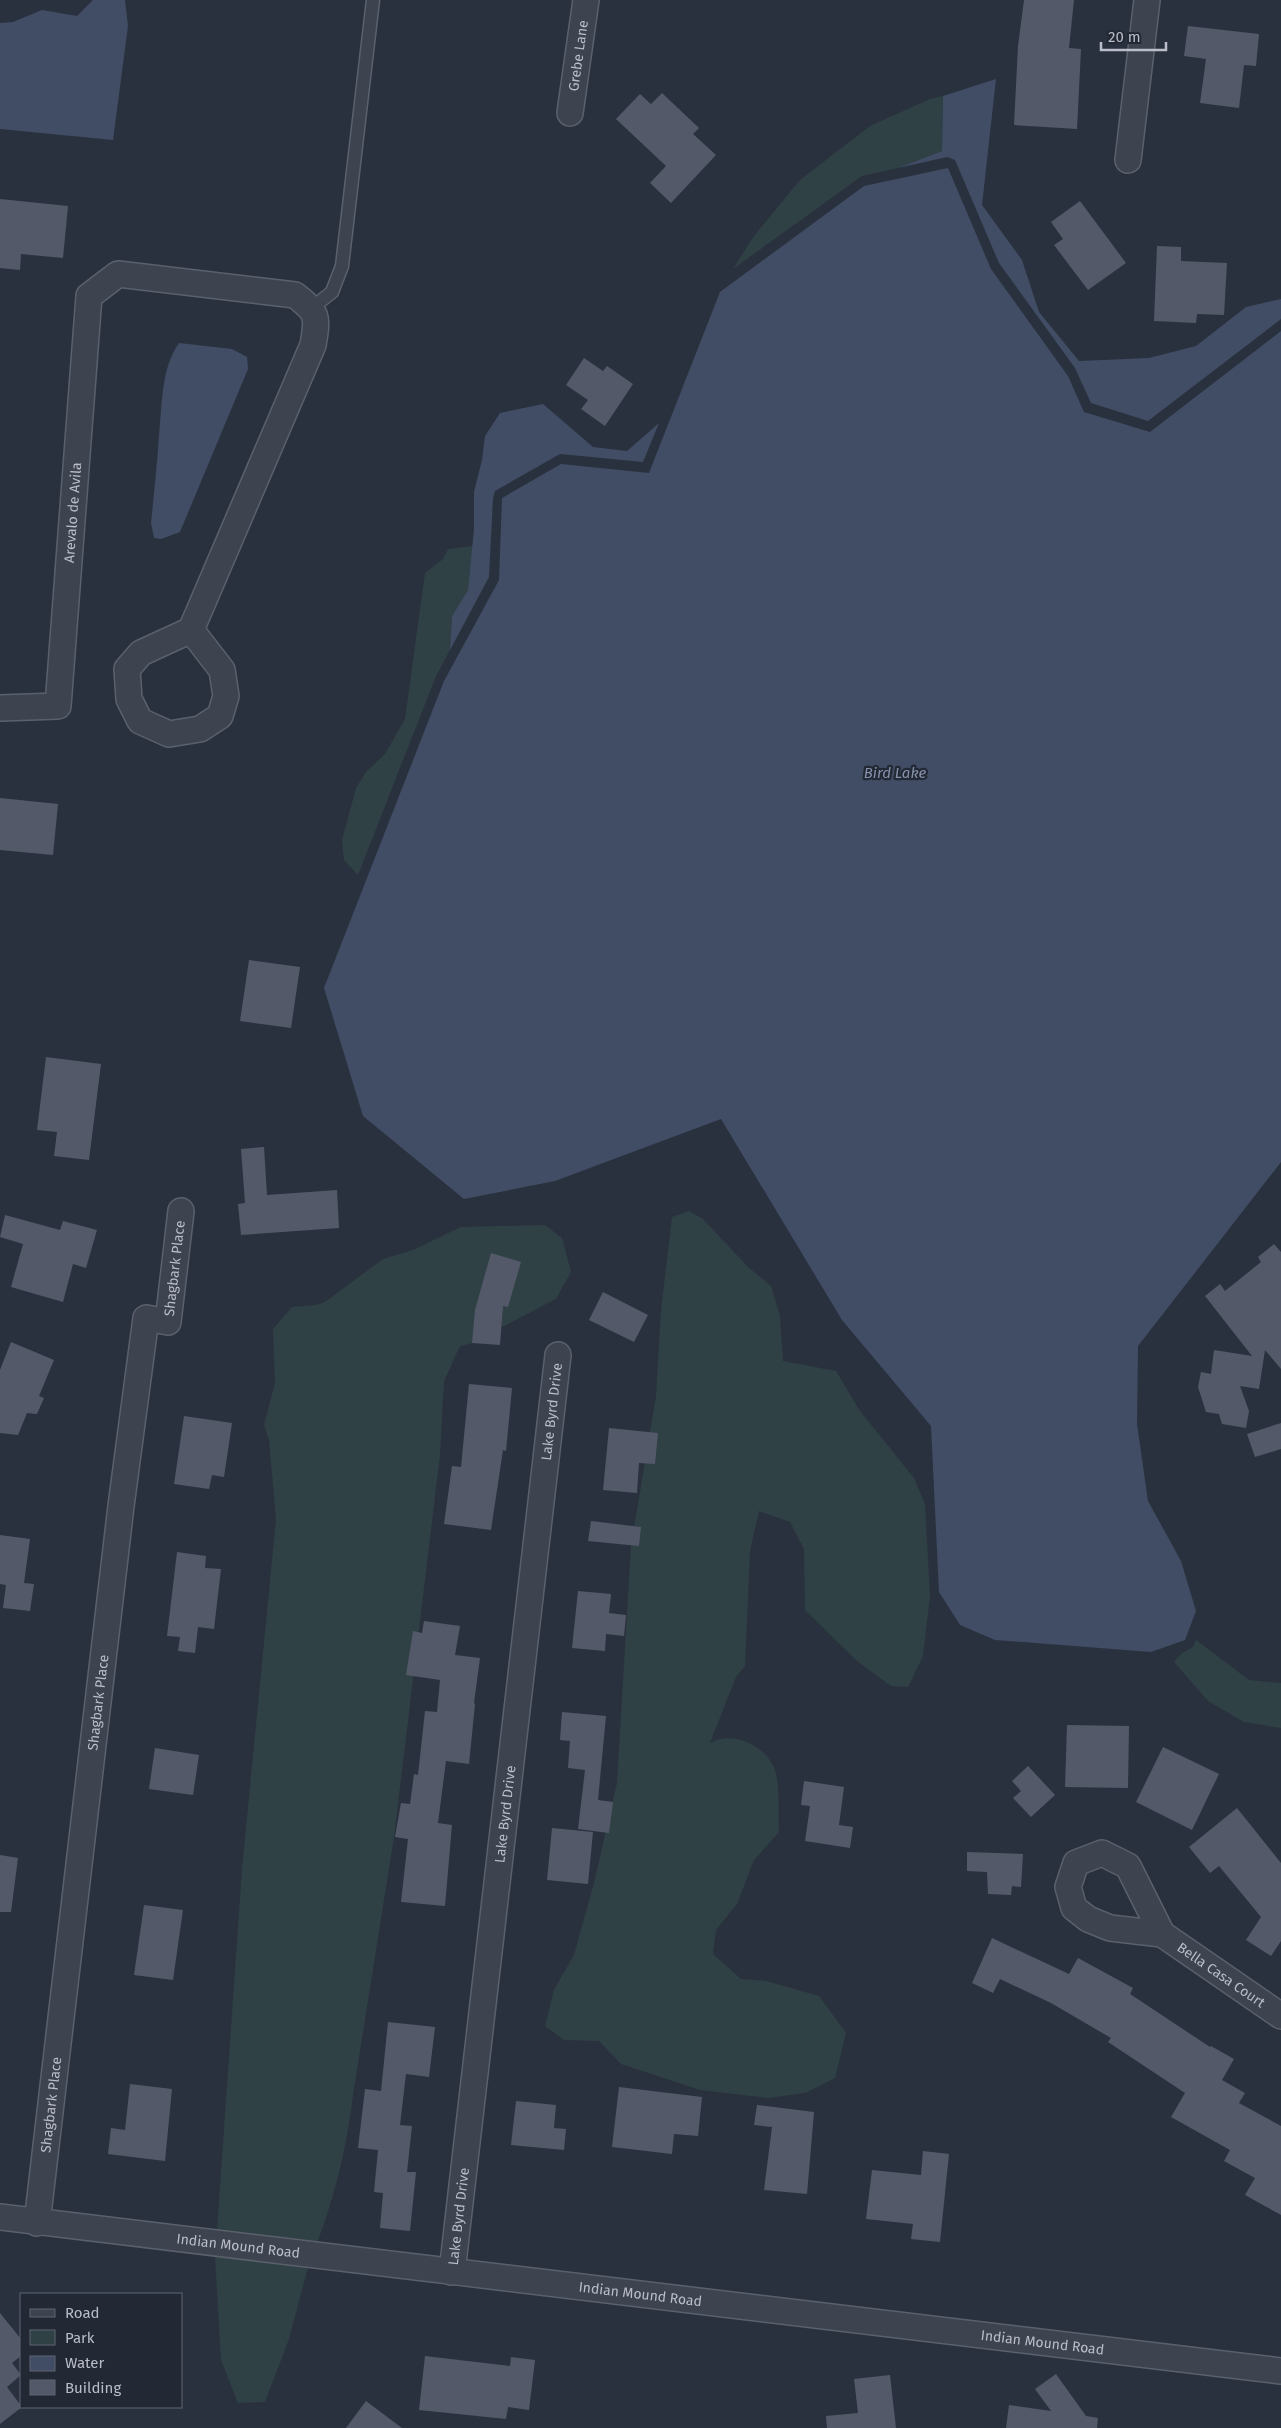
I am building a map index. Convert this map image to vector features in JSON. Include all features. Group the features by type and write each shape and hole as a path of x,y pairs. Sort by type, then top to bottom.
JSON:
{"street":[{"name":"Grebe Lane","path":"570,113 586,0"},
{"path":"1128,160 1147,0"},
{"name":"Arevalo de Avila","path":"0,708 58,706 89,296 118,274 295,296 312,308"},
{"path":"192,630 222,670 226,696 220,716 200,729 169,734 140,721 129,699 127,669 140,653 192,630 314,345 317,324 312,308"},
{"name":"Shagbark Place","path":"37,2222 120,1506 146,1318 168,1322 181,1211"},
{"name":"Lake Byrd Drive","path":"452,2272 558,1355"},
{"name":"Bella Casa Court","path":"1162,1934 1281,2016"},
{"name":"Indian Mound Road","path":"0,2217 1281,2371"}],"lane":[{"path":"312,308 332,292 342,266 373,0"}],"green space":[{"path":"943,96 942,151 898,168 862,176 733,269 754,236 800,180 870,126 930,99"},
{"path":"473,546 468,590 452,616 450,650 436,676 358,875 344,860 342,840 356,788 366,772 385,754 405,719 425,573 443,559 448,549"},
{"path":"689,1211 703,1219 748,1267 771,1286 780,1316 783,1361 836,1371 860,1411 914,1478 925,1504 930,1596 923,1656 908,1687 891,1686 857,1661 805,1610 804,1549 790,1522 759,1511 750,1551 745,1666 736,1677 710,1743 719,1739 739,1740 749,1743 766,1756 776,1774 779,1832 754,1860 737,1904 716,1930 713,1954 741,1979 766,1981 819,1996 846,2033 835,2078 805,2093 768,2098 700,2090 621,2064 599,2041 564,2040 545,2026 554,1990 574,1955 594,1883 617,1783 631,1546 656,1396 661,1310 672,1217"},
{"path":"545,1225 562,1238 571,1272 556,1299 504,1326 483,1328 473,1343 460,1346 444,1381 440,1455 394,1837 347,2133 340,2170 329,2207 317,2243 217,2231 242,1869 276,1519 269,1440 264,1425 275,1383 273,1329 292,1307 316,1305 325,1302 383,1259 413,1250 461,1227"},
{"path":"1196,1640 1249,1680 1281,1683 1281,1728 1244,1722 1208,1701 1174,1662 1182,1653 1193,1647"},
{"path":"215,2256 308,2267 289,2339 265,2402 238,2403 221,2360"}],"water":[{"path":"93,0 125,0 128,26 113,140 0,129 0,23 13,22 42,10 77,16"},
{"path":"996,79 982,205 1022,260 1039,312 1079,361 1149,358 1196,346 1246,307 1281,299 1281,319 1148,421 1091,403 1075,368 999,263 955,160 947,157 898,168 942,151 943,96"},
{"name":"Bird Lake","path":"948,168 991,269 1068,376 1084,412 1150,432 1281,331 1281,1162 1138,1346 1137,1424 1148,1501 1181,1561 1196,1611 1185,1640 1151,1652 995,1640 960,1625 939,1592 931,1426 842,1320 721,1119 555,1181 464,1199 363,1116 324,988 444,681 499,580 502,498 561,464 649,473 720,292 864,186"},
{"path":"179,343 232,349 247,357 248,369 180,532 161,539 154,538 151,523 162,400 169,364"},
{"path":"543,404 593,447 627,451 659,423 643,462 560,454 495,491 493,498 489,577 450,650 452,616 468,590 474,529 474,492 482,460 485,436 500,413"}],"building":[{"path":"1024,0 1074,0 1069,48 1081,49 1077,129 1014,125 1018,46"},
{"path":"1188,26 1259,34 1256,66 1244,65 1239,108 1200,103 1206,59 1184,56"},
{"path":"662,93 699,128 693,134 716,155 671,203 650,183 666,166 616,119 640,94 651,104"},
{"path":"0,199 68,206 63,258 21,254 20,270 0,268"},
{"path":"1080,201 1126,263 1088,290 1054,245 1063,239 1051,222"},
{"path":"1157,246 1181,247 1181,261 1227,263 1224,315 1197,314 1196,323 1154,321"},
{"path":"584,358 603,371 607,366 633,384 605,426 581,409 588,400 566,385"},
{"path":"0,798 58,804 53,855 0,850"},
{"path":"249,960 300,967 291,1028 240,1021"},
{"path":"46,1057 101,1064 89,1160 54,1156 57,1132 37,1130"},
{"path":"264,1147 267,1195 337,1190 339,1228 241,1235 238,1204 245,1203 241,1149"},
{"path":"5,1215 60,1230 63,1221 97,1230 86,1268 73,1264 63,1302 11,1287 23,1244 0,1237"},
{"path":"1274,1244 1281,1252 1281,1369 1265,1350 1259,1389 1240,1386 1249,1411 1246,1428 1222,1424 1219,1414 1206,1412 1198,1387 1201,1372 1211,1374 1214,1350 1252,1356 1205,1296 1220,1284 1225,1291 1261,1262 1258,1257"},
{"path":"491,1253 521,1262 508,1307 503,1306 500,1345 472,1343 475,1310"},
{"path":"603,1292 648,1315 634,1342 589,1320"},
{"path":"11,1342 54,1360 39,1396 44,1398 37,1414 27,1413 18,1435 0,1433 0,1370"},
{"path":"469,1384 512,1388 506,1451 503,1450 491,1530 444,1524 452,1466 461,1467"},
{"path":"184,1416 232,1423 224,1477 212,1475 209,1489 174,1484"},
{"path":"1281,1423 1281,1449 1255,1457 1247,1434"},
{"path":"609,1428 658,1433 655,1464 639,1463 637,1493 603,1490"},
{"path":"591,1521 641,1527 639,1546 588,1541"},
{"path":"0,1535 30,1539 24,1583 34,1584 30,1611 3,1608 6,1585 0,1584"},
{"path":"177,1552 206,1556 205,1568 221,1569 214,1629 198,1627 195,1653 178,1651 180,1637 167,1636"},
{"path":"578,1591 611,1594 609,1613 626,1615 624,1636 606,1634 605,1651 572,1648"},
{"path":"424,1621 460,1626 455,1655 480,1658 469,1764 446,1761 438,1823 452,1825 445,1906 401,1902 408,1839 395,1837 401,1803 410,1804 414,1774 418,1775 425,1711 437,1712 440,1680 406,1675 413,1631 422,1633"},
{"path":"562,1712 606,1716 598,1800 613,1802 609,1833 578,1829 585,1770 568,1768 570,1741 560,1740"},
{"path":"1067,1725 1129,1726 1128,1788 1065,1787"},
{"path":"1163,1747 1219,1774 1192,1830 1136,1802"},
{"path":"155,1748 199,1755 193,1795 149,1789"},
{"path":"1028,1766 1055,1795 1031,1817 1013,1798 1021,1791 1012,1781"},
{"path":"804,1781 844,1787 839,1825 853,1827 850,1848 805,1841 810,1806 801,1805"},
{"path":"1237,1808 1281,1863 1281,1941 1271,1956 1246,1940 1261,1917 1219,1866 1210,1873 1189,1847"},
{"path":"552,1828 593,1832 588,1884 547,1880"},
{"path":"967,1852 1023,1854 1021,1887 1012,1886 1011,1895 988,1894 987,1872 967,1871"},
{"path":"0,1855 18,1858 11,1912 0,1912"},
{"path":"144,1905 183,1910 173,1980 134,1975"},
{"path":"992,1938 1069,1974 1078,1958 1133,1988 1130,1994 1210,2047 1234,2059 1222,2080 1245,2093 1239,2103 1281,2126 1281,2215 1245,2195 1255,2178 1224,2161 1230,2150 1171,2117 1185,2093 1108,2042 1111,2038 1051,2003 1000,1979 993,1993 972,1983"},
{"path":"388,2022 435,2027 429,2077 406,2074 400,2125 412,2126 407,2172 416,2172 410,2231 380,2228 383,2193 374,2192 378,2150 358,2148 365,2089 381,2091"},
{"path":"130,2084 172,2089 165,2161 108,2154 111,2128 125,2130"},
{"path":"619,2087 702,2097 698,2136 674,2134 672,2154 612,2147"},
{"path":"516,2101 556,2105 554,2128 566,2129 564,2150 511,2145"},
{"path":"757,2105 814,2112 807,2194 764,2190 772,2127 754,2125"},
{"path":"923,2151 949,2154 940,2242 911,2239 913,2224 866,2219 872,2170 921,2175"},
{"path":"0,2313 20,2338 20,2357 12,2363 20,2376 7,2387 21,2408 0,2424"},
{"path":"425,2356 510,2366 511,2357 535,2360 529,2410 508,2407 506,2419 419,2410"},
{"path":"1056,2374 1086,2416 1098,2418 1097,2428 1006,2428 1009,2405 1051,2411 1035,2389"},
{"path":"890,2375 896,2428 827,2428 826,2416 858,2413 854,2379"},
{"path":"366,2401 402,2428 346,2428"}]}
